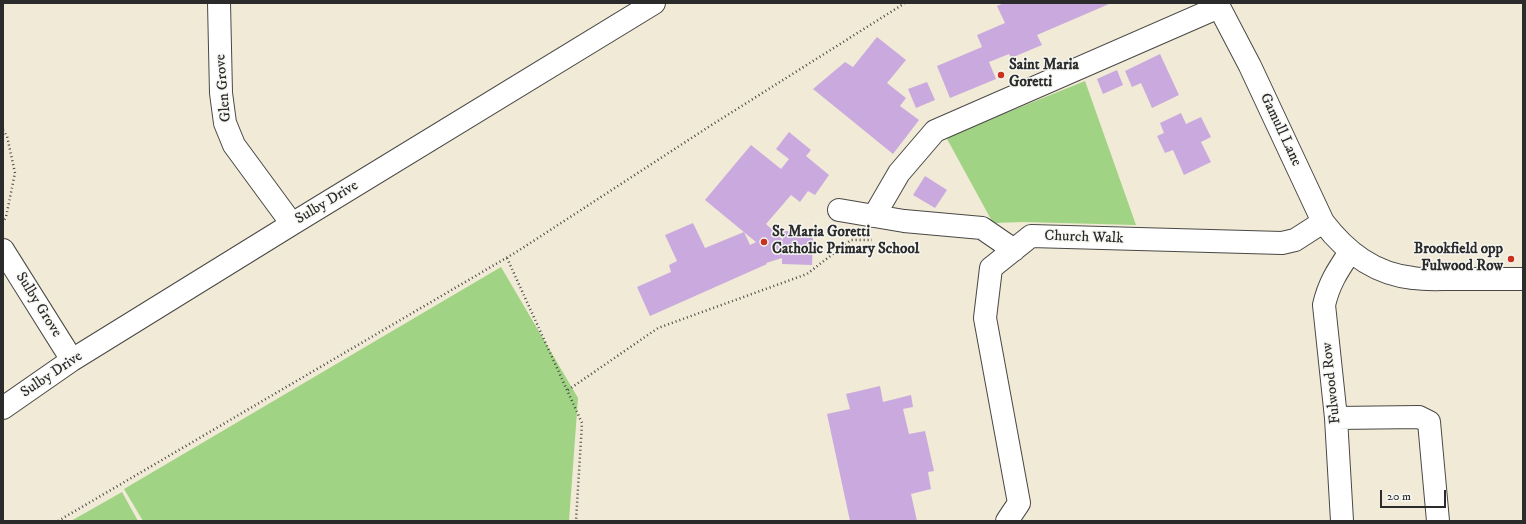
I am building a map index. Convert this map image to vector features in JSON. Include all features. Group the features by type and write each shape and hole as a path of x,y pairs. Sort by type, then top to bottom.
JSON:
{"street":[{"name":"Glen Grove","path":"219,3 221,93 225,123 234,145 292,224"},
{"name":"Sulby Drive","path":"3,408 72,360 654,3"},
{"path":"874,216 899,173 935,131 1218,5"},
{"name":"Gamull Lane","path":"1218,5 1250,66 1323,222 1336,240 1350,252 1380,270 1395,275 1414,278 1523,279"},
{"path":"839,210 904,221 982,228 1014,250"},
{"name":"Church Walk","path":"1008,521 1018,503 985,318 991,268 1031,236 1282,243 1295,240 1323,222"},
{"name":"Sulby Grove","path":"3,250 72,360"},
{"name":"Fulwood Row","path":"1342,521 1336,418 1324,305 1328,289 1334,276 1350,252"},
{"path":"1336,418 1419,417 1430,422 1438,521"}],"path":[{"path":"58,521 507,258 710,126 905,3"},
{"path":"3,130 7,136 16,173 6,216 3,222"},
{"path":"568,390 658,328 807,274 850,240 874,240"},
{"path":"507,258 582,423 576,521"}],"green space":[{"path":"1085,81 1136,225 1024,222 993,223 946,137"},
{"path":"501,267 578,398 569,521 143,521 124,489"},
{"path":"122,492 138,521 71,521"}],"building":[{"path":"1004,3 1109,4 1037,35 1042,45 1011,58 1009,54 989,62 996,79 950,98 937,66 982,47 977,35 1005,23 997,6"},
{"path":"877,37 906,60 887,83 906,98 900,106 919,120 893,154 813,89 845,62 853,67"},
{"path":"1160,54 1179,95 1152,108 1141,83 1132,87 1125,71"},
{"path":"1117,70 1123,85 1103,94 1097,79"},
{"path":"927,82 935,100 916,108 908,89"},
{"path":"1181,113 1186,124 1201,117 1211,137 1201,142 1211,162 1184,175 1173,150 1165,153 1157,136 1164,133 1160,123"},
{"path":"789,132 811,150 806,156 829,175 815,195 808,191 800,202 791,195 766,224 783,240 783,231 813,232 812,265 782,264 782,258 766,263 767,264 650,316 637,287 671,272 669,265 677,261 665,235 693,223 705,248 744,232 705,200 751,145 781,169 789,159 776,149","holes":["744,232 756,242 750,245"]},
{"path":"925,176 947,190 935,208 913,195"},
{"path":"880,386 883,402 911,395 913,407 903,409 909,434 925,431 934,471 928,472 931,489 911,494 917,521 850,521 827,414 850,409 846,394"}],"place":[{"name":"Saint Maria Goretti","path":"1001,75"},
{"name":"St Maria Goretti Catholic Primary School","path":"764,242"},
{"name":"Brookfield opp Fulwood Row","path":"1511,259"}]}
